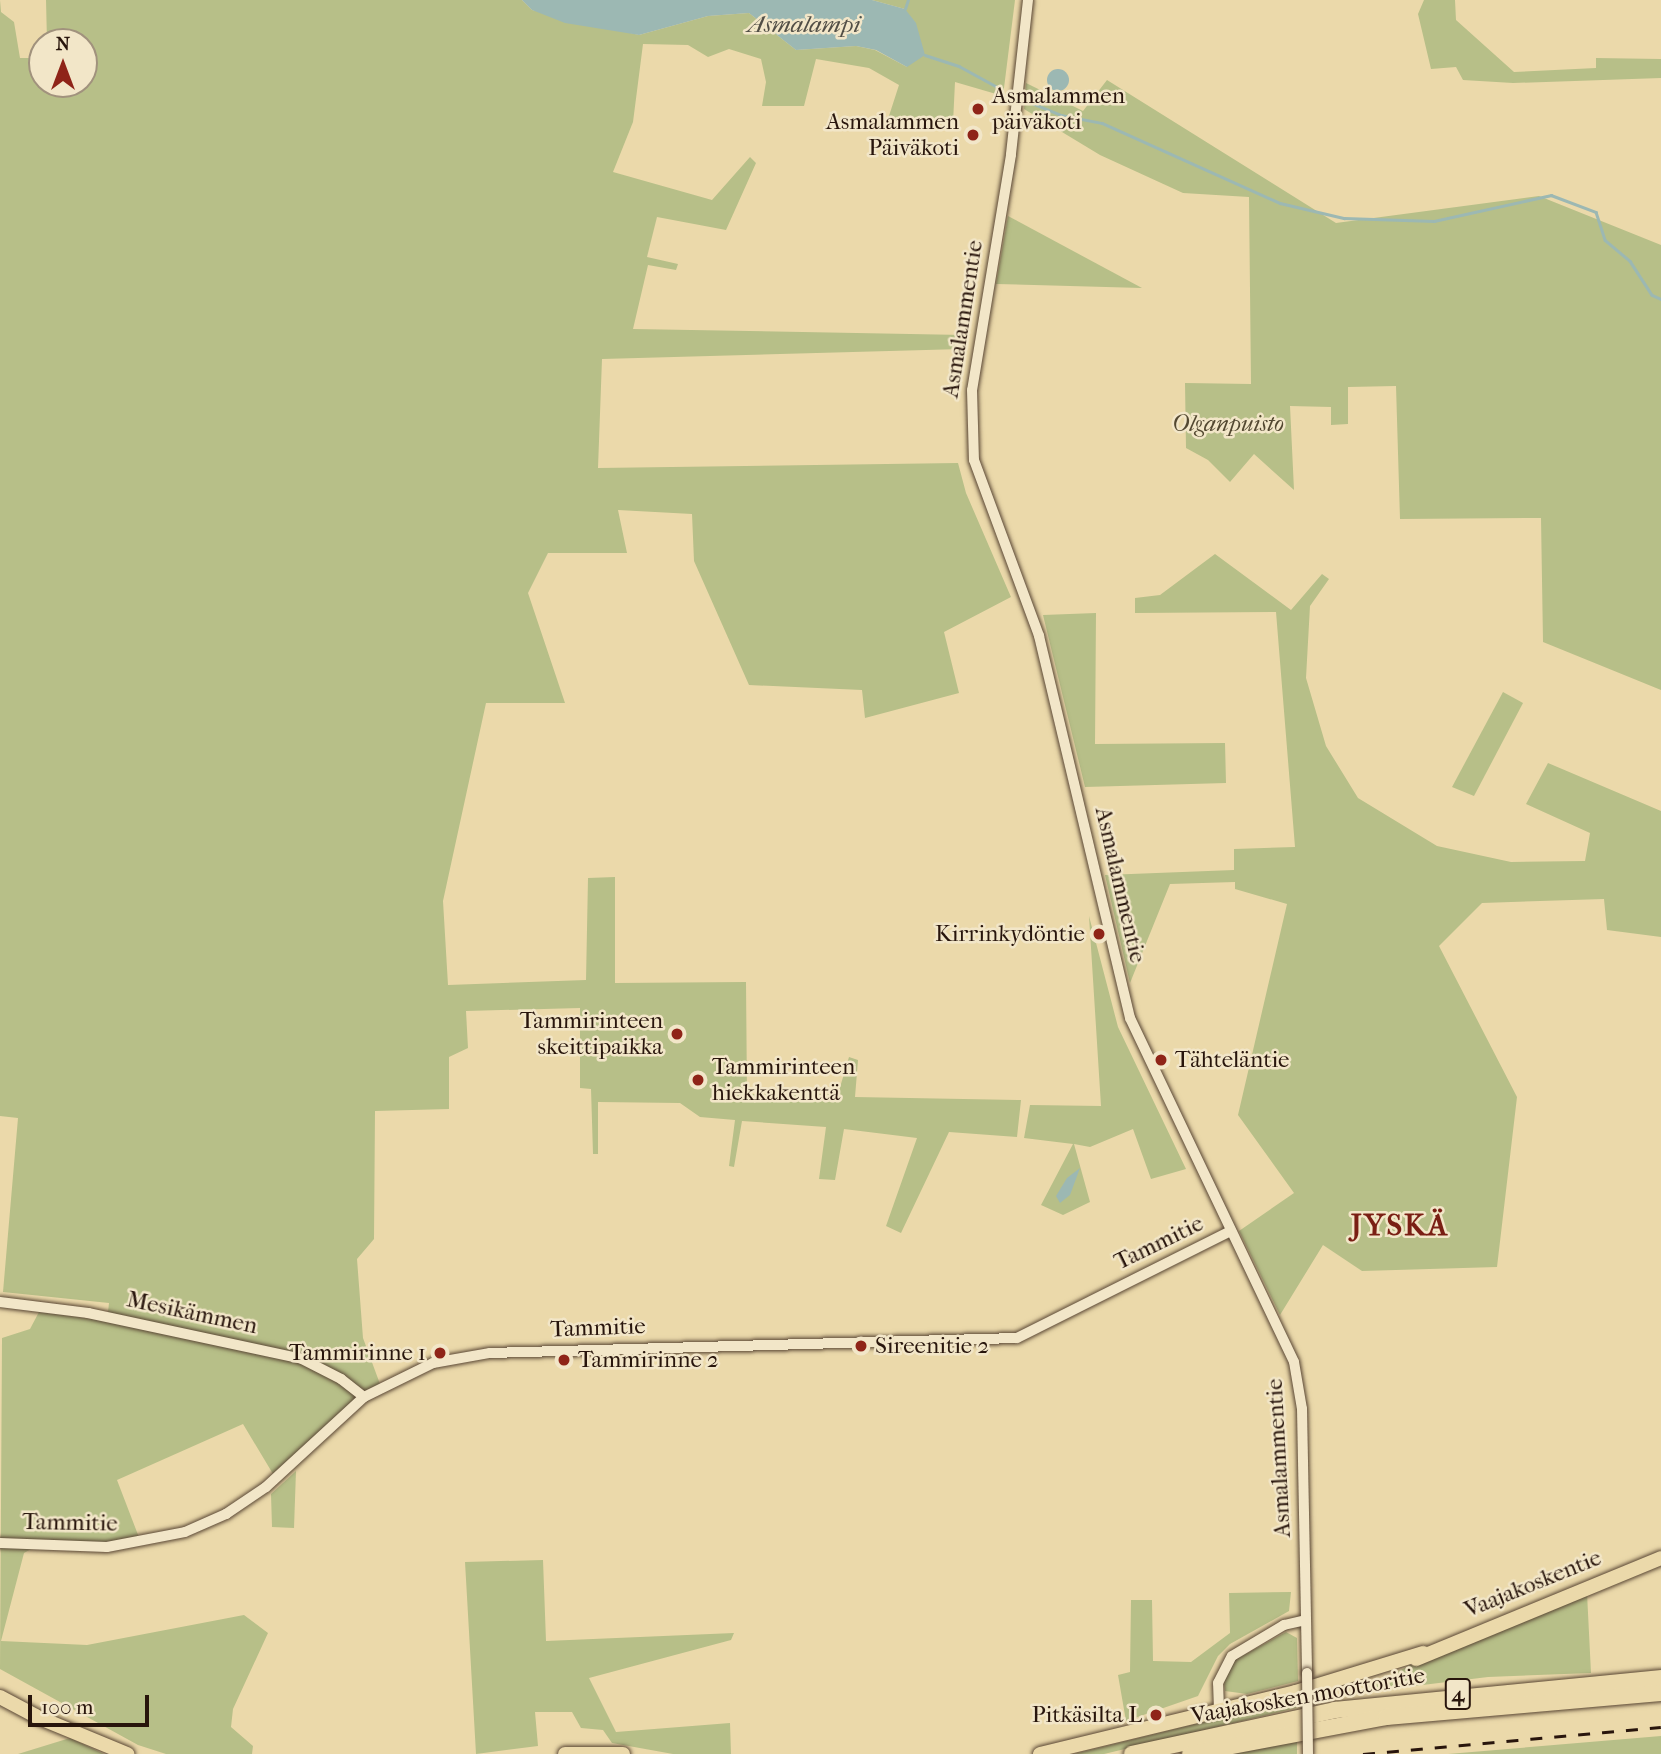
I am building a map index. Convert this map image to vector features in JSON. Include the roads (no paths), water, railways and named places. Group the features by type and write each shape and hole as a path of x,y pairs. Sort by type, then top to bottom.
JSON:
{"highway":[{"name":"Vaajakosken moottoritie","path":"1132,1754 1256,1724 1371,1704 1661,1678"},
{"name":"Vaajakosken moottoritie","path":"1190,1754 1386,1717 1661,1693"}],"main road":[{"name":"Vaajakoskentie","path":"1040,1754 1410,1662 1423,1653 1661,1558"},
{"path":"0,1688 55,1722"},
{"path":"0,1697 127,1754"},
{"path":"565,1754 623,1754"}],"street":[{"name":"Asmalammentie","path":"1028,0 1011,155 972,390 974,460 1039,636 1130,1018 1289,1346 1298,1380 1308,1754"},
{"name":"Tammitie","path":"0,1543 107,1547 171,1537 226,1514 266,1487 363,1398 421,1367 490,1353 1017,1338 1231,1231"},
{"name":"Mesikämmen","path":"0,1302 88,1313 302,1359 341,1379 363,1398"},
{"path":"1219,1710 1217,1683 1232,1656 1284,1625 1304,1620"}],"water":[{"name":"Asmalampi","path":"522,0 872,0 905,9 916,23 925,55 907,67 876,50 856,46 796,50 749,13 708,16 639,35 565,23 532,10"},
{"path":"1058,69 1068,76 1069,80 1062,90 1058,91 1048,84 1047,80 1054,70"},
{"path":"1080,1168 1070,1195 1060,1203 1056,1196 1067,1178"}],"waterway":[{"path":"905,9 908,0"},
{"path":"925,55 959,66 1001,89"},
{"path":"1024,100 1061,115 1102,123 1280,203 1344,218 1434,221 1551,195 1596,212 1605,240 1630,261 1652,295 1661,299"}],"railway":[{"path":"1363,1754 1661,1727"}],"place":[{"name":"Asmalammen päiväkoti","path":"978,109"},
{"name":"Asmalammen Päiväkoti","path":"973,135"},
{"name":"Kirrinkydöntie","path":"1099,934"},
{"name":"Tammirinteen skeittipaikka","path":"677,1034"},
{"name":"Tähteläntie","path":"1161,1060"},
{"name":"Tammirinteen hiekkakenttä","path":"698,1080"},
{"name":"Sireenitie 2","path":"861,1346"},
{"name":"Tammirinne 1","path":"440,1353"},
{"name":"Tammirinne 2","path":"564,1360"},
{"name":"Pitkäsilta L","path":"1156,1715"}],"district":[{"name":"JYSKÄ","path":"1400,1226"}],"park label":[{"name":"Olganpuisto","path":"1228,424"}]}
